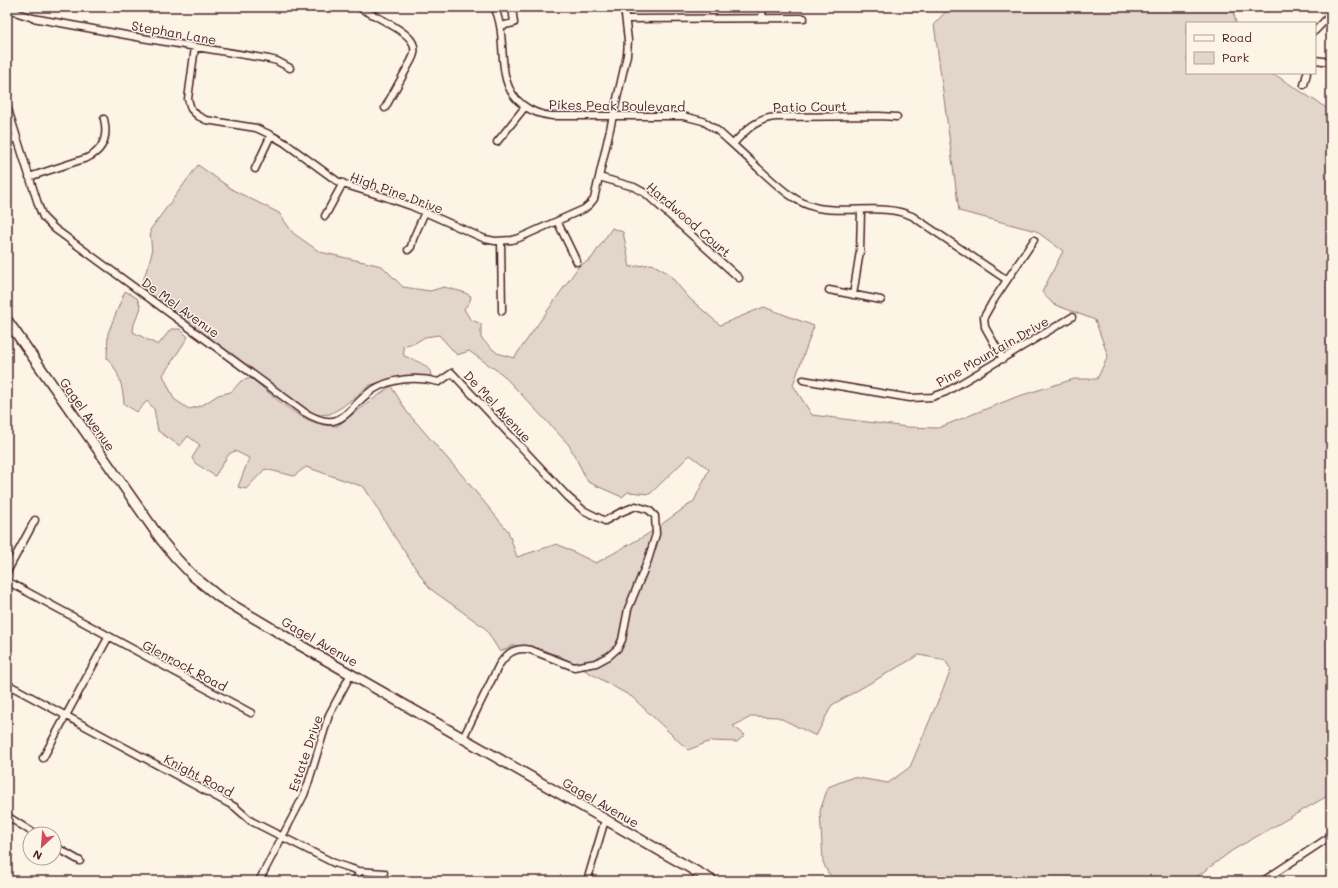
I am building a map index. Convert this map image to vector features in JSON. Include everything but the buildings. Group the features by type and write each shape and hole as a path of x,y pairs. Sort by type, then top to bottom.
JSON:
{"street":[{"name":"Stephan Lane","path":"9,7 18,13 32,18 269,59 277,61 290,68"},
{"path":"358,7 403,33 411,40 414,48 414,56 412,61 385,108"},
{"name":"Pikes Peak Boulevard","path":"494,7 500,26 505,76 514,96 525,107 545,115 676,116 698,119 709,124 733,144 781,189 799,201 819,208 899,211 912,216 1007,280"},
{"path":"500,26 514,23 512,7"},
{"name":"High Pine Drive","path":"195,47 188,99 194,112 206,120 250,127 270,135 285,143 343,183 425,212 485,239 502,241 519,238 558,221 584,209 594,199 627,55 628,40 624,7"},
{"path":"762,18 763,7"},
{"path":"1316,30 1331,14"},
{"path":"626,19 804,18"},
{"path":"1316,60 1331,62"},
{"path":"1304,85 1307,74"},
{"name":"De Mel Avenue","path":"7,106 40,212 46,221 313,418 328,422 338,420 371,392 394,381 412,378 428,379 439,382 452,373 568,497 584,510 605,521 636,506 649,510 655,516 656,534 648,560 628,609 622,640 618,648 596,664 574,667 524,648 515,650 505,656 499,665 463,738"},
{"path":"497,142 525,107"},
{"name":"Patio Court","path":"733,144 756,122 766,118 897,117"},
{"path":"29,177 95,154 104,143 104,118"},
{"path":"255,169 270,135"},
{"path":"7,140 16,138"},
{"name":"Hardwood Court","path":"599,177 634,187 645,193 739,278"},
{"path":"325,216 343,183"},
{"path":"853,295 860,251 861,210"},
{"path":"408,250 411,247 412,239 425,212"},
{"path":"558,221 577,262"},
{"path":"1003,359 985,327 984,317 1034,240"},
{"path":"502,241 502,311"},
{"path":"829,290 881,300"},
{"name":"Pine Mountain Drive","path":"802,380 902,397 924,399 946,392 1072,317"},
{"name":"Gagel Avenue","path":"7,320 144,516 167,547 199,582 219,597 351,674 713,881"},
{"path":"7,572 35,520"},
{"name":"Glenrock Road","path":"7,581 251,712"},
{"path":"43,758 109,636"},
{"name":"Estate Drive","path":"259,881 308,784 329,715 351,674"},
{"name":"Knight Road","path":"7,684 235,807 251,821 334,864 359,871 384,873"},
{"path":"7,816 23,826"},
{"path":"587,881 605,820"},
{"path":"1263,881 1331,836"},
{"path":"62,851 80,861"},
{"path":"356,881 359,871"}],"green space":[{"path":"950,7 976,7 985,9 985,7 1232,7 1236,22 1186,22 1186,74 1270,74 1277,76 1331,111 1331,794 1233,850 1191,881 834,881 835,879 828,873 823,862 820,811 828,787 853,777 888,783 910,767 951,670 945,660 919,655 832,705 816,736 778,717 753,716 733,726 745,735 737,742 711,741 688,750 632,697 558,655 514,645 500,652 485,628 429,588 396,539 364,487 306,467 294,476 265,469 246,489 238,487 249,458 235,451 229,454 215,476 195,463 192,458 200,445 188,436 180,446 158,431 154,409 147,401 137,412 124,404 120,380 115,368 107,358 108,333 125,291 137,298 141,308 134,324 133,332 158,345 171,329 180,329 188,337 163,375 174,399 189,409 206,403 218,395 231,392 241,381 251,378 290,410 313,422 337,426 391,386 407,412 508,531 517,557 557,544 596,563 648,534 694,501 709,469 690,455 650,494 628,492 622,497 588,482 569,445 502,374 469,351 457,355 439,335 425,337 415,343 403,346 404,356 426,366 431,373 431,377 410,376 370,385 342,407 330,414 320,415 310,413 293,402 141,287 152,253 150,230 198,165 233,190 279,213 293,233 320,252 382,266 403,287 430,291 444,287 463,292 471,296 470,301 464,309 470,319 481,324 481,338 497,353 514,358 579,266 591,259 612,228 623,232 630,267 652,264 668,273 689,298 720,325 764,307 814,326 793,385 812,415 907,427 938,428 1016,397 1074,379 1097,379 1108,356 1095,320 1053,304 1042,292 1063,251 1036,231 959,211 934,24"}]}
